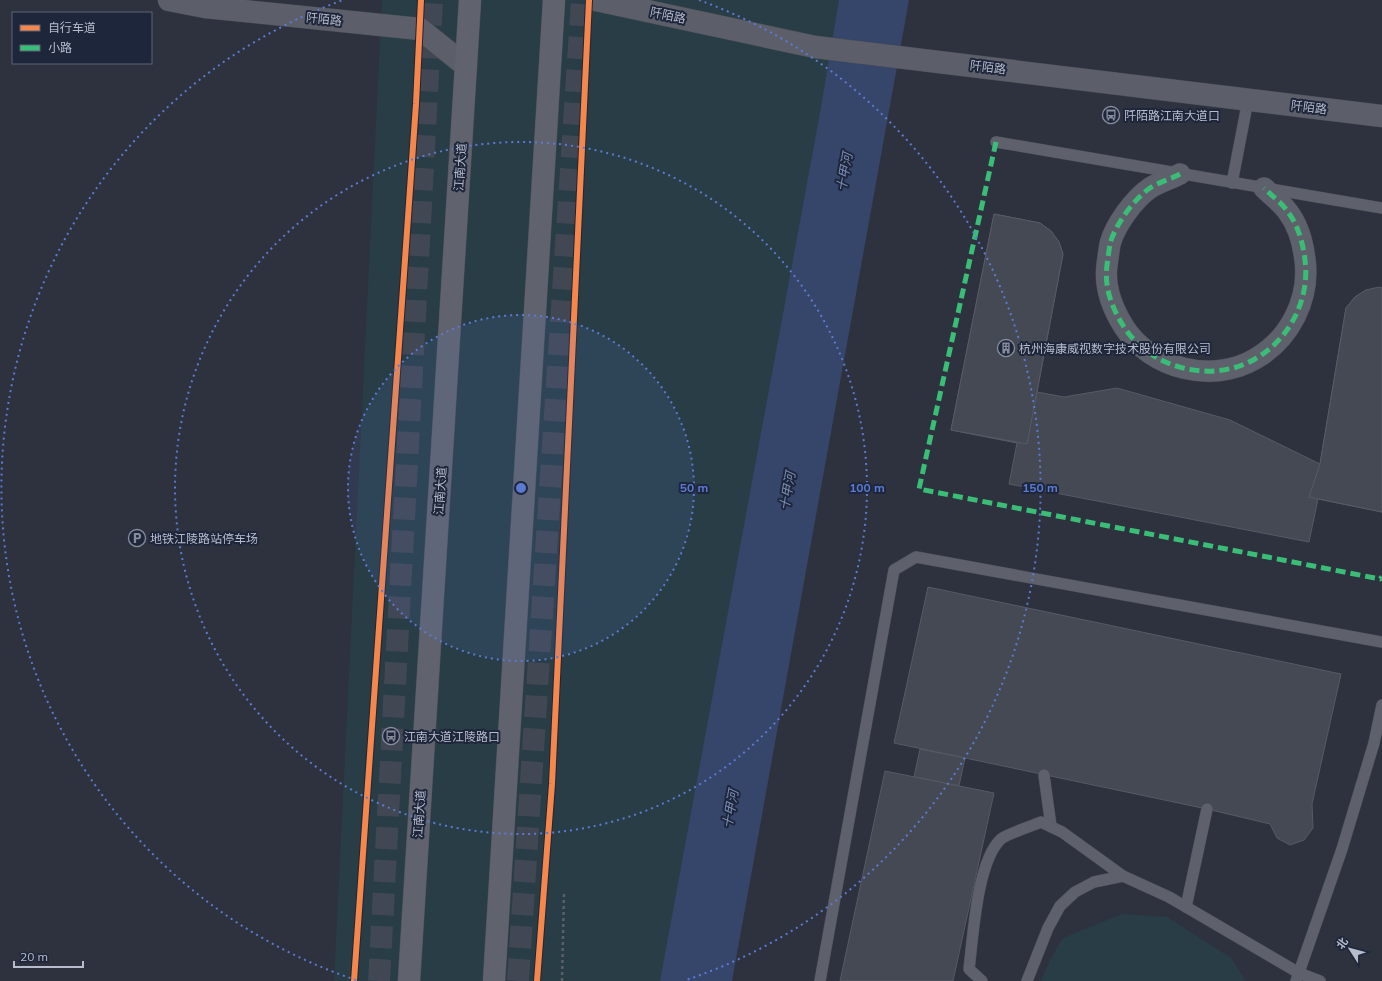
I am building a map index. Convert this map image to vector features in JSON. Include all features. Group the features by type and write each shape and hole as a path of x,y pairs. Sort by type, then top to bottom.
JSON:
{"main road":[{"name":"江南大道","path":"409,981 470,0"},
{"path":"494,981 554,0"}],"street":[{"name":"阡陌路","path":"169,0 205,7 420,29 466,66"},
{"name":"阡陌路","path":"596,0 815,47 911,57 1382,116"},
{"path":"1180,174 1150,188 1125,212 1110,243 1106,276 1113,309 1131,338 1157,359 1189,370 1223,370 1255,359 1281,338 1299,309 1307,276 1303,243 1288,212 1264,188"}],"lane":[{"path":"1232,182 1248,100"},
{"path":"996,142 1382,208"},
{"path":"820,981 894,570 916,557 1382,642"},
{"path":"1297,977 1342,849 1374,743 1382,705"},
{"path":"1044,775 1050,826"},
{"path":"1186,908 1208,809"},
{"path":"982,981 969,969 977,903 987,861 1001,838 1041,822 1062,832 1123,876 1169,897 1297,977 1320,981"},
{"path":"1027,981 1048,928 1060,906 1075,892 1094,882 1123,876"}],"path":[{"path":"562,981 564,893"}],"shaded area":[{"path":"382,0 857,0 670,981 334,981"},
{"path":"1122,914 1167,917 1231,958 1246,981 1041,981 1050,960 1063,938"}],"water":[{"name":"十甲河","path":"839,0 909,0 732,981 660,981 820,113"}],"building":[{"name":"杭州海康威视数字技术股份有限公司","path":"994,214 1040,223 1051,231 1059,242 1063,254 1037,392 1064,397 1117,388 1230,420 1320,464 1346,308 1355,297 1366,290 1382,288 1382,512 1318,499 1309,542 1009,484 1017,443 951,430"},
{"path":"994,214 1040,223 1051,231 1059,242 1063,254 1027,444 951,430"},
{"path":"1379,287 1382,288 1382,512 1309,497 1320,464 1346,308 1355,297 1366,290"},
{"path":"928,587 1341,674 1312,804 1313,828 1304,840 1290,845 1277,838 1270,824 1207,809 894,743"},
{"path":"920,749 965,758 959,786 914,777"},
{"path":"885,771 994,793 953,981 840,981"}],"tunnel":[{"path":"379,981 432,0"},
{"path":"518,981 582,0"}],"marked path":[{"path":"996,142 919,489 1380,579 1382,577"},
{"path":"1180,174 1150,188 1126,213 1112,237 1106,273 1110,298 1124,327 1136,341 1150,353 1166,362 1184,368 1202,371 1238,367 1255,359 1267,351 1288,329 1295,317 1301,303 1306,275 1303,247 1295,223 1288,212 1264,188"}],"cycle path":[{"path":"354,981 416,104 421,0"},
{"path":"537,981 552,784 589,0"}],"place":[{"name":"阡陌路江南大道口","path":"1111,115"},
{"name":"杭州海康威视数字技术股份有限公司","path":"1006,348"},
{"name":"地铁江陵路站停车场","path":"137,538"},
{"name":"江南大道江陵路口","path":"391,736"}]}
